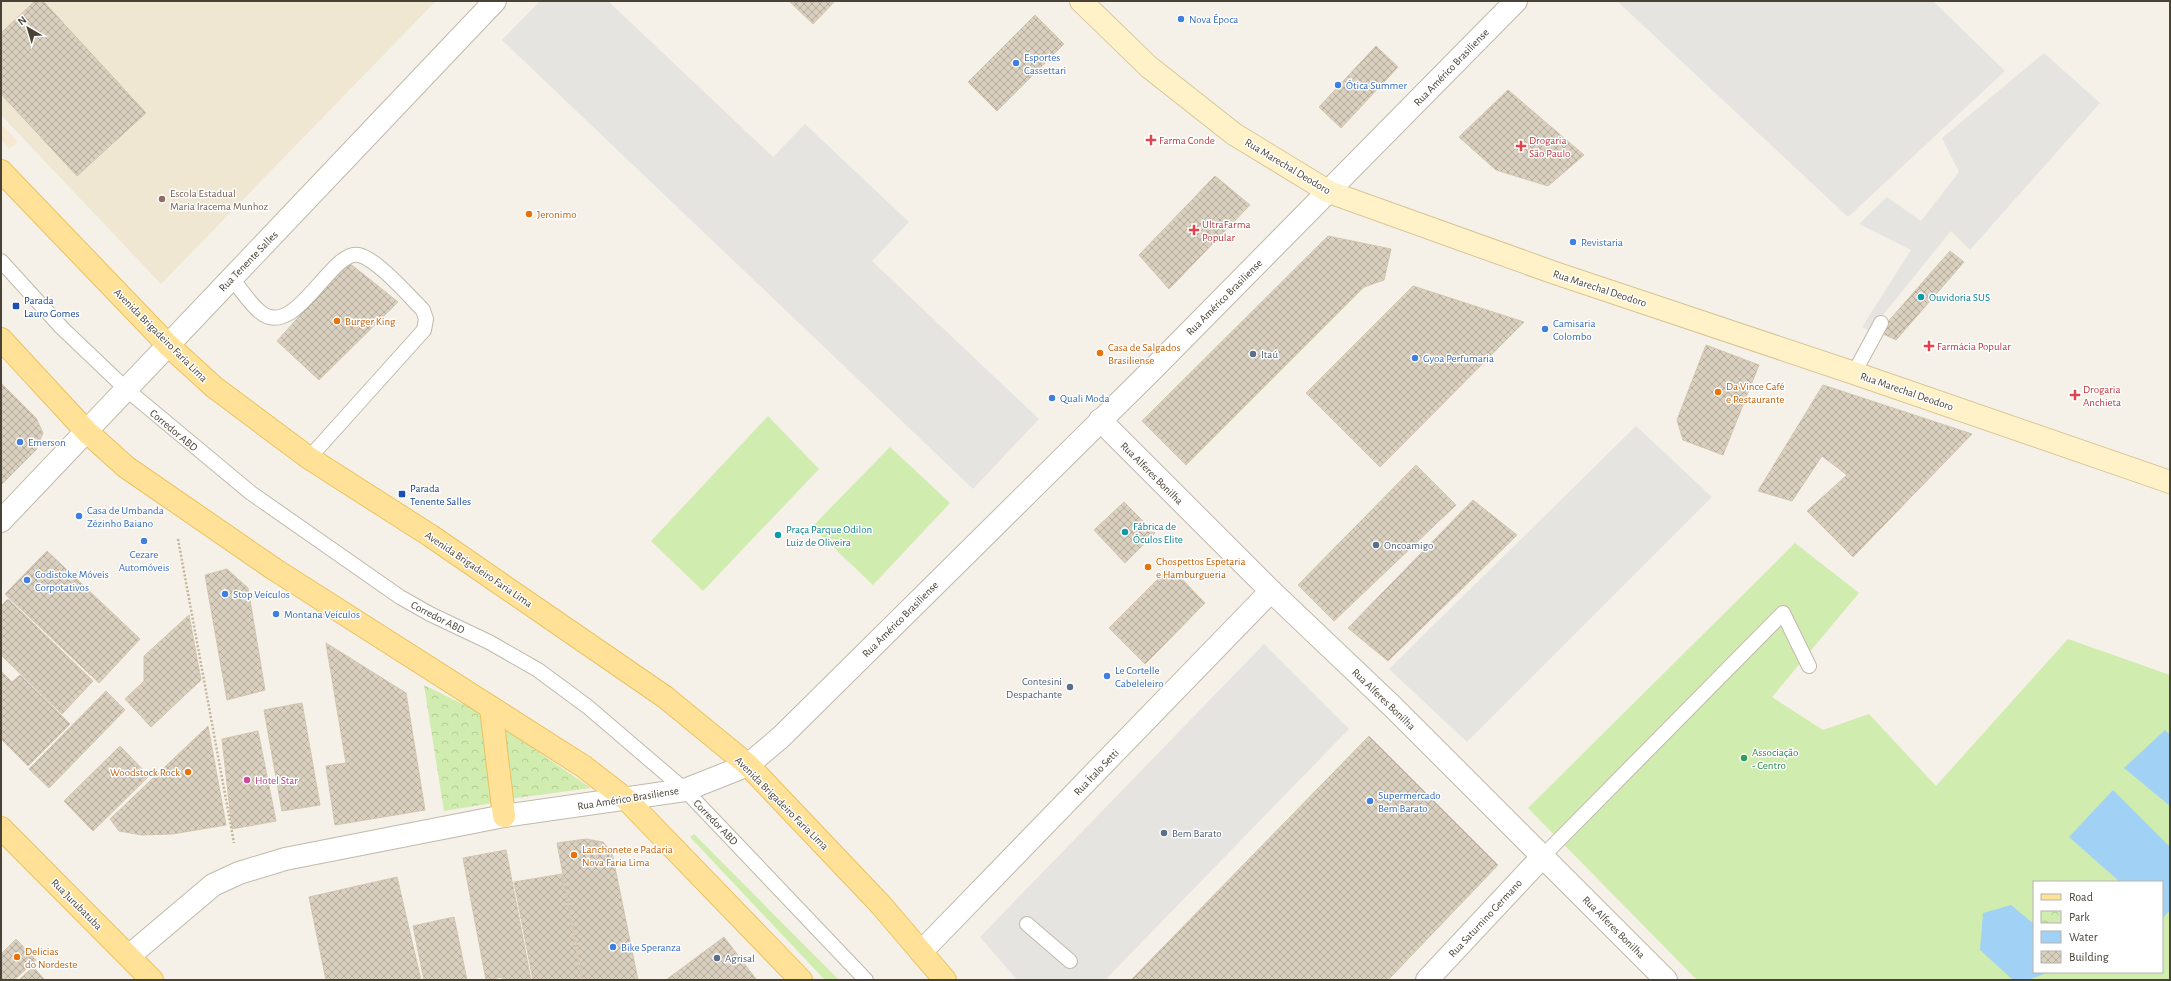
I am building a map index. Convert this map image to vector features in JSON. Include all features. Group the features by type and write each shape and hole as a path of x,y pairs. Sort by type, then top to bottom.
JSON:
{"main road":[{"name":"Rua Marechal Deodoro","path":"1081,1 1149,67 1234,134 1329,192 1555,273 1854,373 2170,482"},
{"name":"Avenida Brigadeiro Faria Lima","path":"1,171 168,345 214,387 309,458 431,536 665,697 748,765 882,905 945,980"},
{"path":"1,339 86,431 126,467 274,569 583,766 627,800 801,980"},
{"path":"491,708 504,816"},
{"name":"Rua Jurubatuba","path":"1,828 152,980"},
{"path":"129,956 131,980"}],"street":[{"name":"Rua Américo Brasiliense","path":"129,956 213,885 239,873 285,858 504,816 627,800 685,790 748,765 781,737 1100,420 1329,192 1516,1"},
{"name":"Rua Tenente Salles","path":"1,520 232,278 487,4"},
{"name":"Rua Alferes Bonilha","path":"1100,420 1271,592 1392,706 1666,980"},
{"name":"Rua Ítalo Setti","path":"921,952 1271,592"},
{"name":"Rua Saturnino Germano","path":"1427,980 1543,856"}],"lane":[{"path":"232,278 260,312 268,316 280,316 294,311 344,258 357,254 370,259 423,310 426,319 424,330 309,458"},
{"name":"Corredor ABD","path":"1,261 62,328 126,389 177,433 251,493 400,597 430,614 489,642 538,670 588,707 685,790 866,980"},
{"path":"1854,373 1881,323"},
{"path":"1543,856 1783,613 1809,666"},
{"path":"1028,924 1070,961"}],"path":[{"path":"177,534 239,873"}],"shaded area":[{"name":"Escola Estadual Maria Iracema Munhoz","path":"1,1 436,1 161,284 1,115"},
{"path":"540,1 608,1 773,157 805,124 909,222 872,261 1039,419 973,489 502,40"},
{"path":"1617,1 1933,1 2005,71 1848,217"},
{"path":"2044,53 2100,103 1970,250 1951,231 1870,331 1862,327 1911,250 1859,224 1887,197 1921,221 1959,172 1942,138"},
{"path":"1,124 18,142 9,149 1,140"},
{"path":"1636,426 1712,497 1467,742 1389,669"},
{"name":"Bem Barato","path":"1264,644 1349,729 1105,980 1017,980 980,937"}],"green space":[{"path":"768,416 819,469 703,591 651,541"},
{"path":"890,447 950,503 873,585 812,527"},
{"name":"Associação - Centro","path":"1795,543 1859,593 1772,697 1823,730 1869,714 1936,786 2068,639 2170,675 2170,980 1697,980 1528,808"},
{"path":"424,685 485,715 499,802 444,811"},
{"path":"500,726 591,788 509,799"},
{"path":"694,834 839,980 825,980 690,837"}],"water":[{"path":"2165,730 2170,735 2170,806 2124,768"},
{"path":"2113,790 2170,847 2170,910 2163,918 2163,881 2119,881 2069,837"},
{"path":"2011,905 2033,923 2033,973 2047,973 2028,980 2013,980 1980,950 1983,913"}],"building":[{"path":"35,1 43,1 146,113 77,176 1,94 1,33"},
{"path":"789,1 835,1 813,24"},
{"name":"Esportes Cassettari","path":"1035,15 1064,44 997,111 968,82"},
{"path":"1376,46 1398,67 1341,128 1319,107"},
{"name":"Drogaria São Paulo","path":"1508,90 1584,155 1548,186 1496,170 1459,137"},
{"name":"UltraFarma Popular","path":"1215,176 1250,205 1169,289 1139,255"},
{"name":"Itaú","path":"1328,236 1391,249 1384,280 1364,287 1186,465 1142,421"},
{"name":"Ouvidoria SUS","path":"1950,251 1964,262 1896,340 1879,332"},
{"name":"Burger King","path":"348,262 398,302 319,380 277,341"},
{"name":"Gyoa Perfumaria","path":"1413,286 1524,322 1380,467 1306,393"},
{"name":"Da Vince Café e Restaurante","path":"1706,345 1759,365 1723,455 1683,440 1677,420"},
{"name":"Emerson","path":"1,383 36,418 43,433 36,450 1,485"},
{"path":"1823,385 1972,434 1853,557 1807,511 1847,475 1822,456 1792,501 1758,491"},
{"name":"Oncoamigo","path":"1416,465 1456,505 1334,621 1298,585"},
{"path":"1473,500 1517,535 1388,661 1348,628"},
{"name":"Fábrica de Óculos Elite","path":"1124,502 1155,533 1125,563 1094,530"},
{"path":"47,551 140,639 99,683 5,594"},
{"path":"227,569 248,588 265,690 227,700 205,575"},
{"path":"1166,571 1176,573 1205,603 1145,664 1109,628"},
{"path":"8,599 93,681 62,714 1,655 1,606"},
{"path":"189,615 201,680 151,727 125,699 144,681 144,656"},
{"path":"326,643 406,693 425,810 335,825 326,766 346,763"},
{"path":"1,671 12,682 20,675 70,724 28,766 1,739"},
{"path":"106,691 125,710 49,788 29,769"},
{"path":"302,703 320,805 282,811 264,710"},
{"name":"Woodstock Rock","path":"208,726 226,825 172,834 142,835 119,831 110,819"},
{"name":"Hotel Star","path":"258,731 276,821 232,829 222,739"},
{"name":"Supermercado Bem Barato","path":"1369,736 1498,865 1388,980 1131,980"},
{"path":"120,746 149,776 93,831 64,801"},
{"path":"586,839 603,842 612,853 638,980 583,980 557,843"},
{"path":"506,850 531,980 503,980 502,977 486,980 463,858"},
{"path":"562,874 582,980 533,980 514,882"},
{"path":"397,877 421,980 326,980 309,897"},
{"path":"454,917 467,980 424,980 413,926"},
{"name":"Agrisal","path":"724,937 756,979 666,980"},
{"name":"Delicias do Nordeste","path":"16,939 36,960 14,980 1,980 1,954"},
{"path":"33,967 45,980 19,980"}],"place":[{"name":"Nova Época","path":"1181,19"},
{"name":"Esportes Cassettari","path":"1016,63"},
{"name":"Ótica Summer","path":"1338,85"},
{"name":"Farma Conde","path":"1151,140"},
{"name":"Drogaria São Paulo","path":"1521,146"},
{"name":"Escola Estadual Maria Iracema Munhoz","path":"162,199"},
{"name":"Jeronimo","path":"529,214"},
{"name":"UltraFarma Popular","path":"1194,230"},
{"name":"Revistaria","path":"1573,242"},
{"name":"Ouvidoria SUS","path":"1921,297"},
{"name":"Parada Lauro Gomes","path":"16,306"},
{"name":"Burger King","path":"337,321"},
{"name":"Camisaria Colombo","path":"1545,329"},
{"name":"Farmácia Popular","path":"1929,346"},
{"name":"Casa de Salgados Brasiliense","path":"1100,353"},
{"name":"Itaú","path":"1253,354"},
{"name":"Gyoa Perfumaria","path":"1415,358"},
{"name":"Da Vince Café e Restaurante","path":"1718,392"},
{"name":"Drogaria Anchieta","path":"2075,395"},
{"name":"Quali Moda","path":"1052,398"},
{"name":"Emerson","path":"20,442"},
{"name":"Parada Tenente Salles","path":"402,494"},
{"name":"Casa de Umbanda Zézinho Baiano","path":"79,516"},
{"name":"Fábrica de Óculos Elite","path":"1125,532"},
{"name":"Praça Parque Odilon Luiz de Oliveira","path":"778,535"},
{"name":"Cezare Automóveis","path":"144,541"},
{"name":"Oncoamigo","path":"1376,545"},
{"name":"Chospettos Espetaria e Hamburgueria","path":"1148,567"},
{"name":"Codistoke Móveis Corpotativos","path":"27,580"},
{"name":"Stop Veículos","path":"225,594"},
{"name":"Montana Veículos","path":"276,614"},
{"name":"Le Cortelle Cabeleleiro","path":"1107,676"},
{"name":"Contesini Despachante","path":"1070,687"},
{"name":"Associação - Centro","path":"1744,758"},
{"name":"Woodstock Rock","path":"188,772"},
{"name":"Hotel Star","path":"247,780"},
{"name":"Supermercado Bem Barato","path":"1370,801"},
{"name":"Bem Barato","path":"1164,833"},
{"name":"Lanchonete e Padaria Nova Faria Lima","path":"574,855"},
{"name":"Bike Speranza","path":"613,947"},
{"name":"Delicias do Nordeste","path":"17,957"},
{"name":"Agrisal","path":"717,958"}]}
